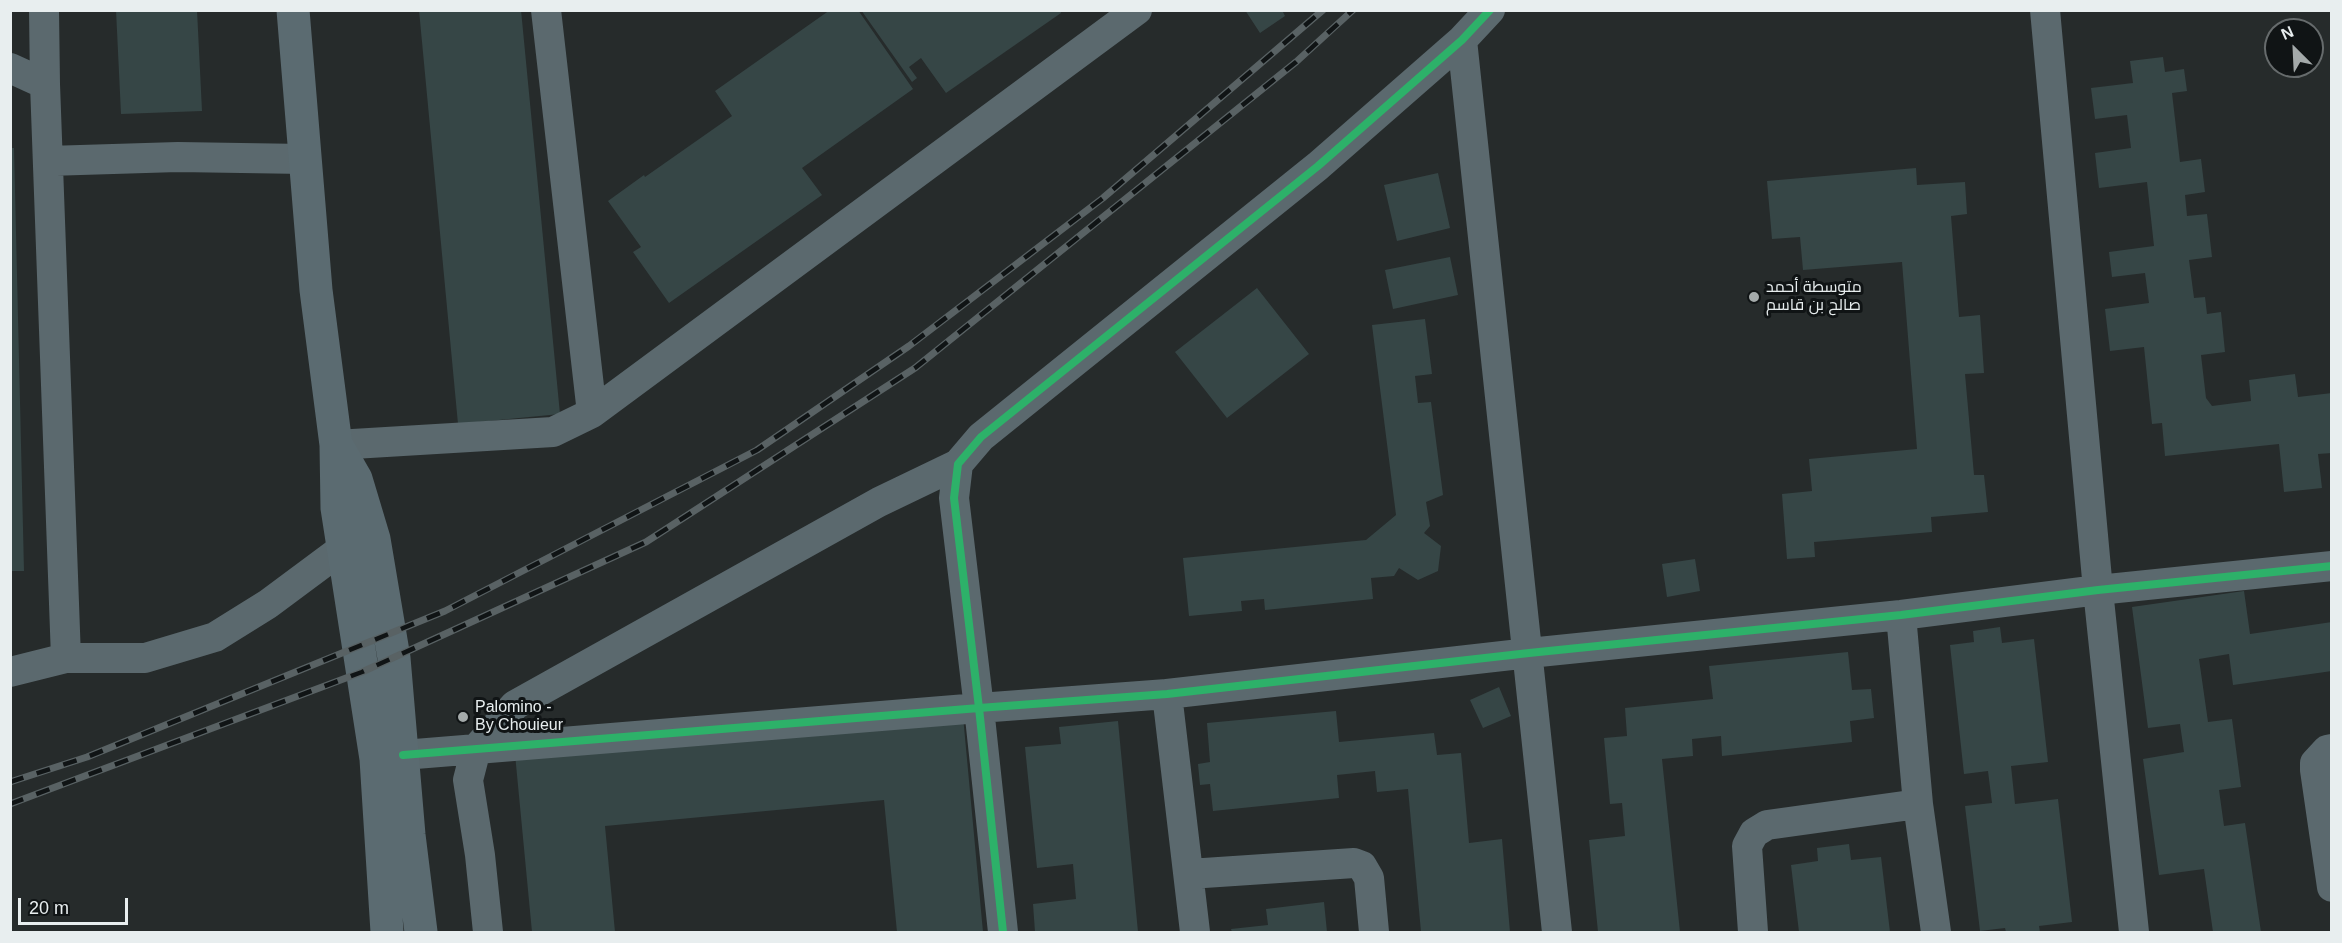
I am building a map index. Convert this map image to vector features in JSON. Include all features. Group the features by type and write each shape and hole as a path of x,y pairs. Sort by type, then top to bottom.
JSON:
{"main road":[{"path":"293,10 316,290 336,445 336,489 342,549 376,759 387,933"},
{"path":"336,445 356,479 374,539 394,658 409,835 421,933"}],"street":[{"path":"45,10 45,84 66,658"},
{"path":"546,10 592,413"},
{"path":"336,445 553,432 592,413 1137,10"},
{"path":"488,933 480,855 468,780 476,749 515,705 879,502 958,464 981,437 1318,166 1462,40 1490,10"},
{"path":"2045,10 2098,590 2134,933"},
{"path":"1462,40 1557,933"},
{"path":"10,68 45,84"},
{"path":"48,161 177,157 305,159"},
{"path":"958,464 954,498 1003,933"},
{"path":"10,672 66,658 145,658 215,637 268,604 342,549"},
{"path":"402,755 1167,694 2331,566"},
{"path":"1901,615 1918,804 1936,933"},
{"path":"1167,694 1195,933"},
{"path":"2331,749 2327,750 2315,763 2315,770 2331,887"},
{"path":"1753,933 1747,846 1754,833 1767,825 1918,804"},
{"path":"1189,874 1354,863 1362,866 1369,878 1374,933"}],"building":[{"path":"116,10 197,10 202,111 121,114"},
{"path":"419,10 521,10 560,414 458,424"},
{"path":"830,10 858,10 913,89 802,168 822,195 669,303 633,252 641,247 608,201 732,116 715,91"},
{"path":"861,10 1060,10 1061,13 946,93 921,58 909,67 917,78 912,82"},
{"path":"1245,10 1282,10 1285,16 1260,33"},
{"path":"2163,57 2165,72 2184,69 2187,91 2172,93 2180,162 2201,159 2205,192 2185,195 2187,216 2207,214 2212,257 2189,260 2194,298 2205,297 2207,314 2221,312 2225,352 2201,355 2206,398 2212,406 2251,401 2249,380 2295,374 2298,397 2332,393 2332,453 2318,454 2322,488 2284,492 2279,444 2165,456 2162,423 2152,424 2144,347 2110,351 2105,309 2149,303 2145,273 2112,277 2109,252 2154,246 2147,182 2099,188 2095,153 2131,148 2127,115 2095,119 2091,88 2133,83 2130,61"},
{"path":"10,148 14,148 24,571 10,571"},
{"path":"1916,168 1917,185 1965,182 1967,214 1951,216 1959,317 1980,315 1984,373 1965,374 1974,475 1984,475 1988,512 1931,517 1932,532 1814,542 1815,557 1787,559 1782,494 1812,491 1809,459 1917,449 1902,262 1803,270 1800,237 1772,239 1767,181"},
{"path":"1438,173 1450,228 1397,241 1384,185"},
{"path":"1450,257 1458,295 1393,309 1385,270"},
{"path":"1257,288 1309,354 1227,418 1175,352"},
{"path":"1425,319 1432,374 1415,376 1418,403 1431,402 1443,495 1426,502 1430,526 1424,533 1441,546 1438,571 1418,580 1399,568 1394,576 1371,578 1373,599 1265,610 1264,599 1241,601 1242,611 1189,616 1183,558 1366,540 1396,515 1372,325"},
{"path":"1695,559 1700,591 1667,597 1662,564"},
{"path":"2244,591 2250,634 2332,622 2332,671 2233,685 2229,654 2199,659 2208,722 2232,719 2241,787 2219,790 2224,826 2245,823 2261,932 2213,932 2204,869 2159,875 2143,759 2184,752 2180,724 2148,728 2132,607"},
{"path":"2000,627 2002,643 2034,639 2048,762 2011,766 2015,804 2058,799 2072,922 2039,926 2040,932 2006,932 2005,928 1980,931 1965,806 1992,803 1988,771 1964,774 1950,645 1974,642 1973,631"},
{"path":"1848,652 1852,690 1871,689 1874,718 1850,721 1852,742 1722,756 1721,736 1692,739 1693,756 1662,759 1680,932 1598,932 1589,840 1625,836 1622,803 1610,804 1604,738 1627,736 1625,708 1713,699 1709,666"},
{"path":"1499,687 1511,716 1483,728 1470,700"},
{"path":"1336,711 1339,742 1434,733 1437,755 1461,753 1469,843 1502,839 1510,932 1421,932 1408,789 1377,792 1375,771 1337,775 1339,798 1213,811 1210,784 1200,785 1198,764 1210,762 1207,723"},
{"path":"963,716 983,932 897,932 884,800 605,826 615,932 532,932 515,754"},
{"path":"1118,721 1138,932 1035,932 1033,904 1076,899 1073,864 1037,868 1025,747 1061,744 1059,727"},
{"path":"1849,844 1851,860 1881,857 1890,932 1799,932 1791,865 1818,861 1817,848"},
{"path":"1324,902 1327,932 1232,932 1231,929 1268,925 1266,909"}],"railway":[{"path":"10,782 87,757 445,611 757,450 909,346 1103,198 1323,10"},
{"path":"10,804 362,672 646,542 915,368 1296,62 1353,10"}],"cycle path":[{"path":"403,755 979,708 954,498 958,464 981,437 1318,166 1462,40 1490,10"},
{"path":"1003,932 979,708 1167,694 2332,566"}],"place":[{"name":"متوسطة أحمد صالح بن قاسم","path":"1754,297"},
{"name":"Palomino - By Chouieur","path":"463,717"}]}
